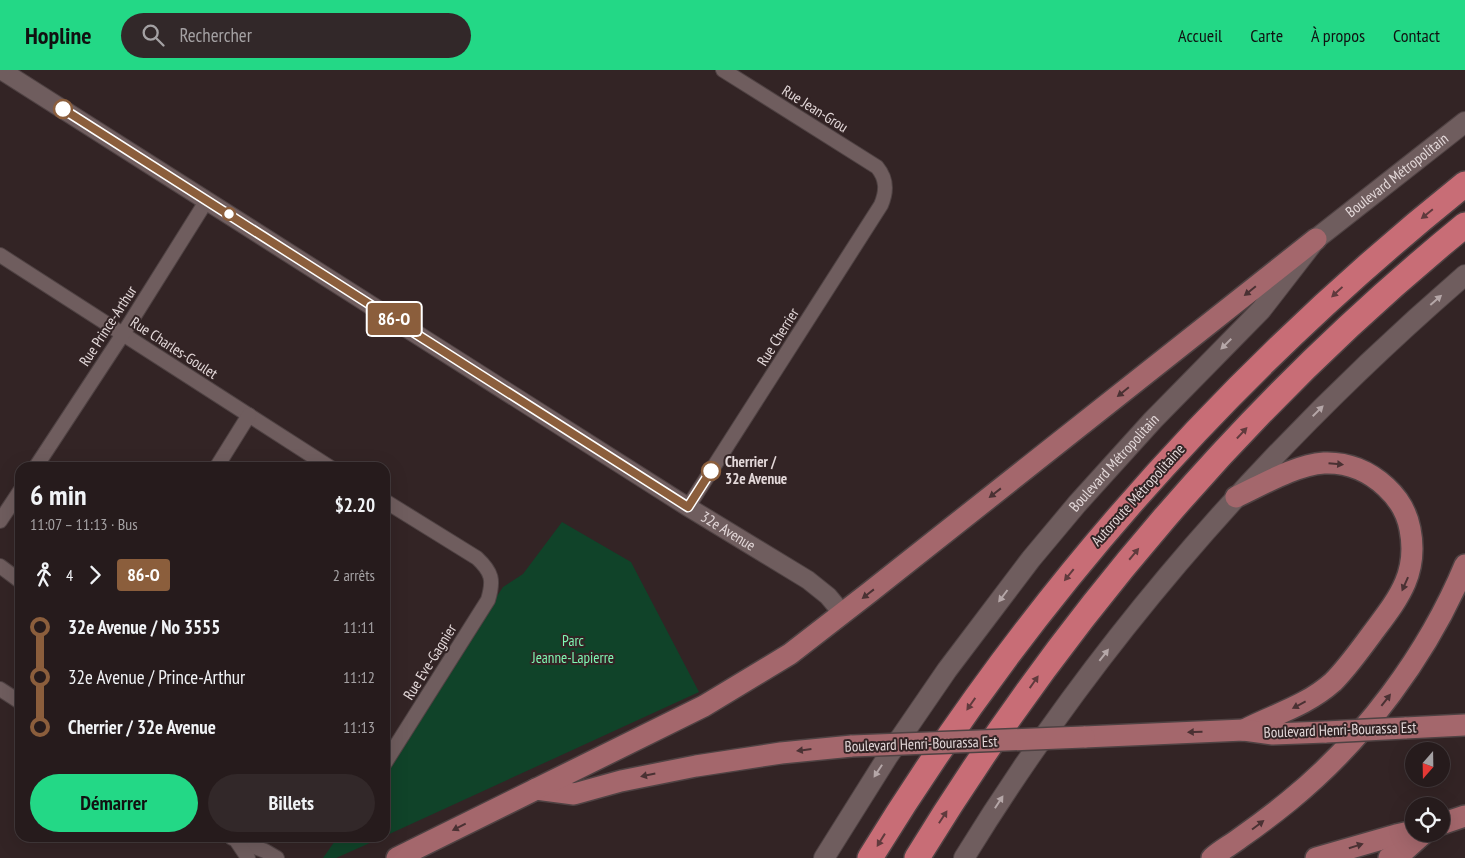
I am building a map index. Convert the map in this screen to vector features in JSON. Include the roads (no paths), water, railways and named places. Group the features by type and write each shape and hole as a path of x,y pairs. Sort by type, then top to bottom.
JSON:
{"highway":[{"name":"Autoroute Métropolitaine","path":"870,858 934,757 1020,638 1076,567 1151,479 1231,394 1286,340 1373,259 1465,184"},
{"path":"917,858 999,732 1071,632 1173,508 1244,431 1318,356 1396,283 1465,225"}],"main road":[{"name":"Boulevard Métropolitain","path":"824,858 913,718 1031,559 1077,504 1152,420 1261,310 1316,239 1465,122"},
{"path":"397,858 704,706 790,654 1316,239"},
{"path":"964,858 1016,776 1087,677 1154,592 1236,497 1324,404 1465,275"},
{"path":"1236,497 1299,468 1323,463 1347,465 1371,475 1392,492 1405,514 1413,548 1410,570 1400,594 1342,672 1324,689 1302,704 1269,717 1244,730"},
{"path":"1212,858 1260,824 1307,785 1375,715 1420,650 1465,564"},
{"name":"Boulevard Henri-Bourassa Est","path":"536,789 574,794 627,780 696,766 781,753 852,746 1244,730 1273,734 1465,725"},
{"path":"1450,821 1465,816"},
{"path":"1316,858 1405,833"},
{"path":"1389,858 1403,852 1414,842"}],"street":[{"name":"32e Avenue","path":"1,70 688,507 815,585 828,596 843,614"},
{"name":"Rue Jean-Grou","path":"722,70 877,168 885,180"},
{"name":"Rue Cherrier","path":"688,507 881,205 886,190 885,180"},
{"name":"Rue Prince-Arthur","path":"39,462 123,334 207,200"},
{"name":"Rue Charles-Goulet","path":"0,255 322,462"},
{"path":"220,462 250,416"},
{"path":"0,521 15,498"},
{"name":"Rue Eve-Gagnier","path":"390,504 477,558 486,566 491,576 492,587 488,600 390,755"},
{"path":"0,566 15,577"},
{"path":"0,690 15,699"},
{"path":"236,842 248,858"},
{"path":"242,842 277,858"}],"place":[{"name":"Cherrier / 32e Avenue","path":"711,471"}],"park label":[{"name":"Parc Jeanne-Lapierre","path":"573,650"}]}
